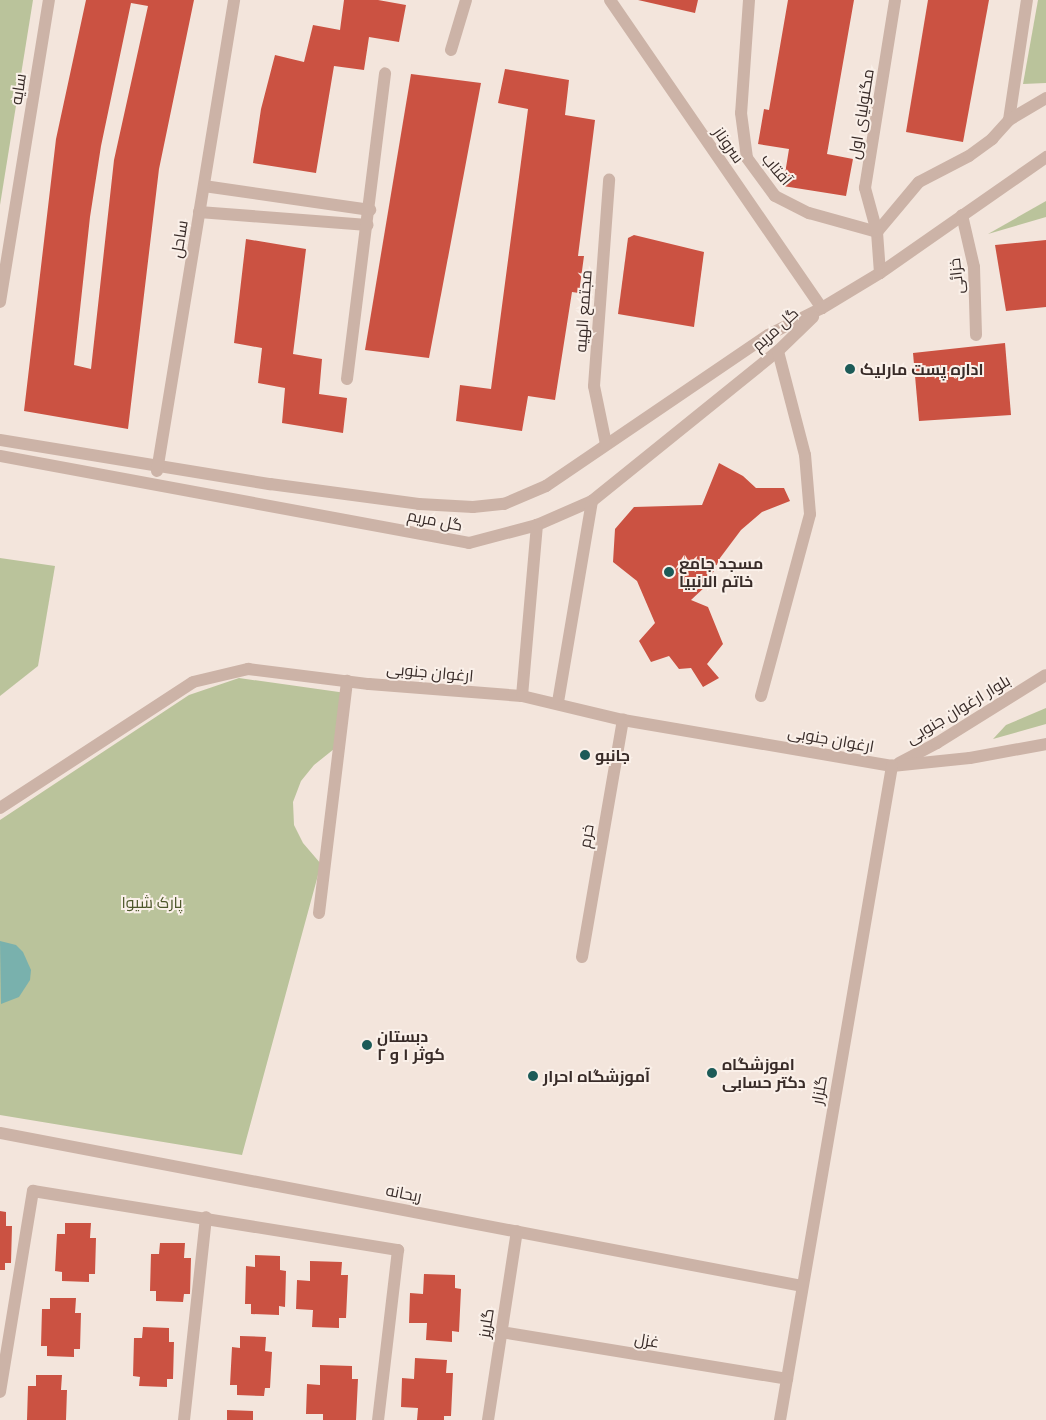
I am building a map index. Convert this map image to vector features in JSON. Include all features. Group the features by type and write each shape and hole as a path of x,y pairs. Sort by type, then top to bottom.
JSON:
{"street":[{"name":"سایه","path":"0,302 49,0"},
{"name":"ساحل","path":"155,482 234,0"},
{"path":"450,50 466,0"},
{"name":"سروناز","path":"610,0 822,308"},
{"name":"آفتاب","path":"749,0 741,113 747,158 774,196 809,213 876,232"},
{"name":"مگنولیای اول","path":"880,273 876,232 865,188 895,0"},
{"path":"1008,120 1027,0"},
{"path":"347,379 370,210 385,73"},
{"path":"876,232 919,182 969,156 992,139 1008,120 1046,98"},
{"name":"گل مریم","path":"0,440 158,463 270,484 474,507 504,504 546,486 768,335 822,308 880,273 1046,157"},
{"name":"مجتمع الهیه","path":"606,444 594,386 609,180"},
{"path":"204,186 370,210"},
{"path":"200,212 368,225"},
{"name":"خزائی","path":"962,215 974,267 976,335"},
{"name":"گل مریم","path":"0,456 155,482 469,543 537,525 592,501 778,350 822,308"},
{"path":"761,696 810,514 805,455 778,350"},
{"path":"558,702 592,501"},
{"path":"522,696 537,525"},
{"name":"ارغوان جنوبی","path":"0,808 193,682 248,668 347,681 522,696 558,702 623,720 892,766"},
{"name":"بلوار ارغوان جنوبی","path":"892,766 937,743 1046,675"},
{"path":"320,913 347,681"},
{"name":"خرم","path":"582,957 623,720"},
{"name":"بلوار ارغوان جنوبی","path":"892,766 970,758 1046,744"},
{"name":"گلزار","path":"780,1420 892,766"},
{"name":"ریحانه","path":"0,1133 802,1286"},
{"path":"0,1392 33,1191 206,1217 398,1250 378,1420"},
{"path":"184,1420 206,1217"},
{"name":"گلریز","path":"488,1420 517,1231"},
{"name":"غزل","path":"501,1332 787,1379"}],"green space":[{"path":"0,0 33,0 0,205"},
{"path":"1038,0 1046,0 1046,83 1023,84"},
{"path":"1046,201 1046,217 988,234"},
{"path":"0,558 55,566 38,666 0,696"},
{"name":"پارک شیوا","path":"239,678 346,693 334,749 314,765 301,781 293,802 294,825 303,843 321,864 242,1155 0,1115 0,820 189,695"},
{"path":"1046,708 1046,724 993,739 1006,725"}],"water":[{"path":"0,941 16,945 23,952 31,970 30,980 19,997 1,1004"}],"building":[{"path":"86,0 194,0 159,169 128,429 24,411 56,139","holes":["131,3 148,6 114,160 91,369 74,365 90,217 101,146"]},
{"path":"344,0 378,0 406,5 399,42 369,37 364,70 334,66 316,173 253,163 261,109 275,55 304,62 313,25 340,30"},
{"path":"638,0 698,0 695,13"},
{"path":"788,0 854,0 827,154 853,159 846,196 783,186 789,149 758,144 764,109 769,110"},
{"path":"928,0 989,0 963,142 906,132"},
{"path":"505,69 569,80 565,115 595,120 578,256 584,256 579,293 572,292 555,400 528,396 522,431 456,421 460,385 491,389 528,109 498,103"},
{"path":"411,74 481,83 429,358 365,350"},
{"path":"634,235 704,252 694,327 618,314 628,238"},
{"path":"246,239 306,249 293,354 322,359 319,394 347,398 343,433 282,423 285,388 258,383 262,348 234,343"},
{"path":"1046,240 1046,307 1006,311 995,245"},
{"path":"1005,343 1011,415 919,421 913,353"},
{"name":"مسجد جامع خاتم الانبیا","path":"719,463 743,476 756,488 784,488 790,501 762,512 741,530 720,558 707,585 691,600 708,607 723,644 707,664 719,678 703,687 691,668 679,669 669,656 651,662 639,641 655,623 637,581 613,562 615,529 634,507 702,505"},
{"path":"0,1211 6,1212 6,1226 12,1226 11,1263 5,1263 5,1270 0,1270"},
{"path":"65,1223 91,1223 90,1238 96,1238 95,1274 89,1274 89,1282 62,1281 62,1272 55,1271 57,1234 65,1234"},
{"path":"160,1243 185,1243 184,1258 191,1258 190,1294 184,1294 183,1302 156,1301 156,1291 150,1291 151,1254 159,1254"},
{"path":"255,1255 280,1256 280,1270 286,1271 285,1307 279,1306 279,1315 251,1314 251,1304 245,1304 246,1266 255,1267"},
{"path":"310,1261 342,1262 341,1275 348,1275 346,1318 339,1318 339,1328 312,1327 313,1310 296,1309 297,1280 310,1281"},
{"path":"424,1274 455,1275 455,1288 461,1289 459,1332 452,1331 452,1342 426,1340 427,1323 409,1323 410,1293 423,1294"},
{"path":"50,1298 76,1298 75,1313 81,1313 80,1349 74,1349 74,1357 47,1356 47,1346 41,1346 42,1309 50,1309"},
{"path":"143,1327 169,1328 169,1342 174,1342 173,1379 167,1379 167,1387 139,1386 140,1377 133,1376 134,1338 142,1338"},
{"path":"240,1336 266,1337 265,1351 272,1352 270,1388 265,1388 264,1396 237,1395 237,1385 230,1385 232,1347 240,1348"},
{"path":"415,1358 447,1360 446,1373 453,1373 451,1416 444,1416 444,1420 417,1420 418,1408 401,1407 402,1378 414,1379"},
{"path":"320,1365 352,1366 352,1379 358,1379 356,1420 323,1420 323,1414 306,1414 307,1384 320,1385"},
{"path":"36,1375 62,1375 61,1390 67,1390 66,1420 27,1420 28,1386 36,1386"},
{"path":"227,1410 253,1411 253,1420 227,1420"}],"place":[{"name":"اداره پست مارلیک","path":"850,369"},
{"name":"مسجد جامع خاتم الانبیا","path":"669,572"},
{"name":"جانبو","path":"585,755"},
{"name":"دبستان کوثر ۱ و ۲","path":"367,1045"},
{"name":"اموزشگاه دکتر حسابی","path":"712,1073"},
{"name":"آموزشگاه احرار","path":"533,1076"}]}
